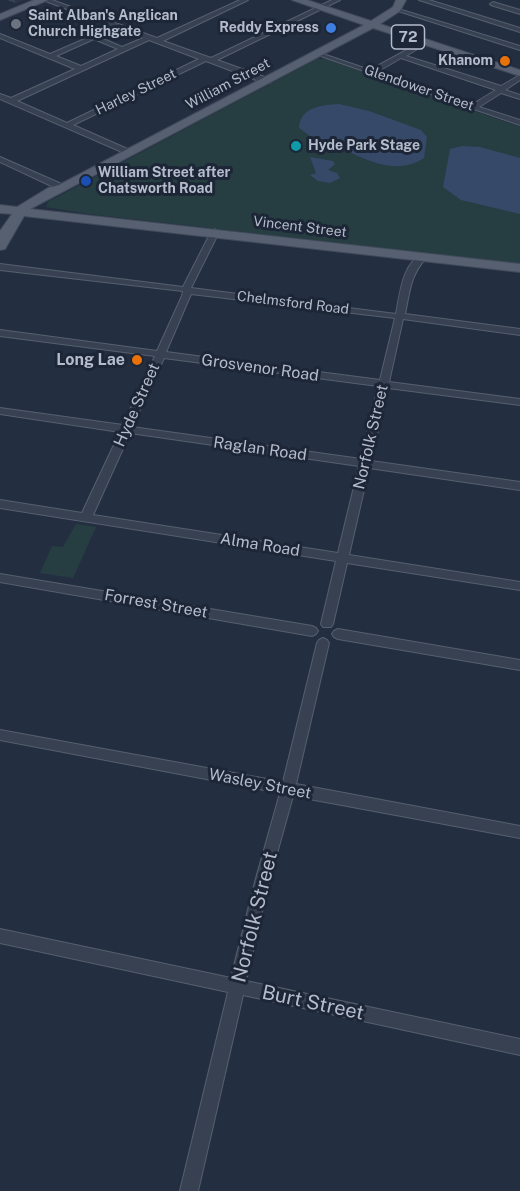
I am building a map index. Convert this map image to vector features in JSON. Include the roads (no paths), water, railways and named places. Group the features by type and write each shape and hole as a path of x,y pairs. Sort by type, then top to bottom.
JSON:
{"main road":[{"path":"0,16 35,0"},
{"path":"0,16 45,0"},
{"name":"72","path":"297,0 520,74"},
{"name":"72","path":"304,0 322,7"},
{"name":"William Street","path":"3,242 13,233 27,210 63,188 374,24 399,4"},
{"name":"Vincent Street","path":"0,207 520,268"}],"street":[{"path":"45,0 56,2 267,81"},
{"path":"159,40 245,0"},
{"name":"Harley Street","path":"66,126 337,0"},
{"path":"422,0 520,30"},
{"path":"399,4 520,48"},
{"path":"493,4 520,12"},
{"path":"0,37 74,68 148,36"},
{"path":"5,99 148,36"},
{"path":"0,37 51,56 74,68"},
{"path":"51,56 94,37 119,47"},
{"path":"371,72 426,41"},
{"name":"Glendower Street","path":"318,54 520,123"},
{"path":"400,56 520,97"},
{"path":"474,107 520,74"},
{"path":"5,99 129,153"},
{"path":"0,159 63,188"},
{"name":"Hyde Street","path":"86,518 160,354 186,290 215,232"},
{"path":"404,254 411,271"},
{"name":"Norfolk Street","path":"327,624 411,271 416,261 423,257"},
{"name":"Chelmsford Road","path":"0,267 520,332"},
{"name":"Grosvenor Road","path":"0,333 520,402"},
{"name":"Raglan Road","path":"0,411 520,486"},
{"name":"Alma Road","path":"0,504 520,586"},
{"name":"Forrest Street","path":"0,578 312,631"},
{"path":"338,634 335,639 323,643 314,639 312,631 315,626 327,624 338,634 520,665"},
{"name":"Norfolk Street","path":"189,1191 236,988 323,643"},
{"name":"Wasley Street","path":"0,735 520,832"},
{"name":"Burt Street","path":"0,936 520,1047"}],"water":[{"path":"339,104 369,111 421,130 427,137 424,158 412,164 387,165 327,143 324,147 321,146 324,142 299,128 303,116 313,108"},
{"path":"462,146 480,147 520,158 520,214 461,200 443,187 450,149"},
{"path":"310,157 333,161 335,164 328,170 337,173 340,178 330,183 318,181 310,175 316,173"}],"place":[{"name":"Saint Alban's Anglican Church Highgate","path":"16,24"},
{"name":"Reddy Express","path":"331,28"},
{"name":"Khanom","path":"505,61"},
{"name":"Hyde Park Stage","path":"296,146"},
{"name":"William Street after Chatsworth Road","path":"86,181"},
{"name":"Long Lae","path":"137,360"}]}
